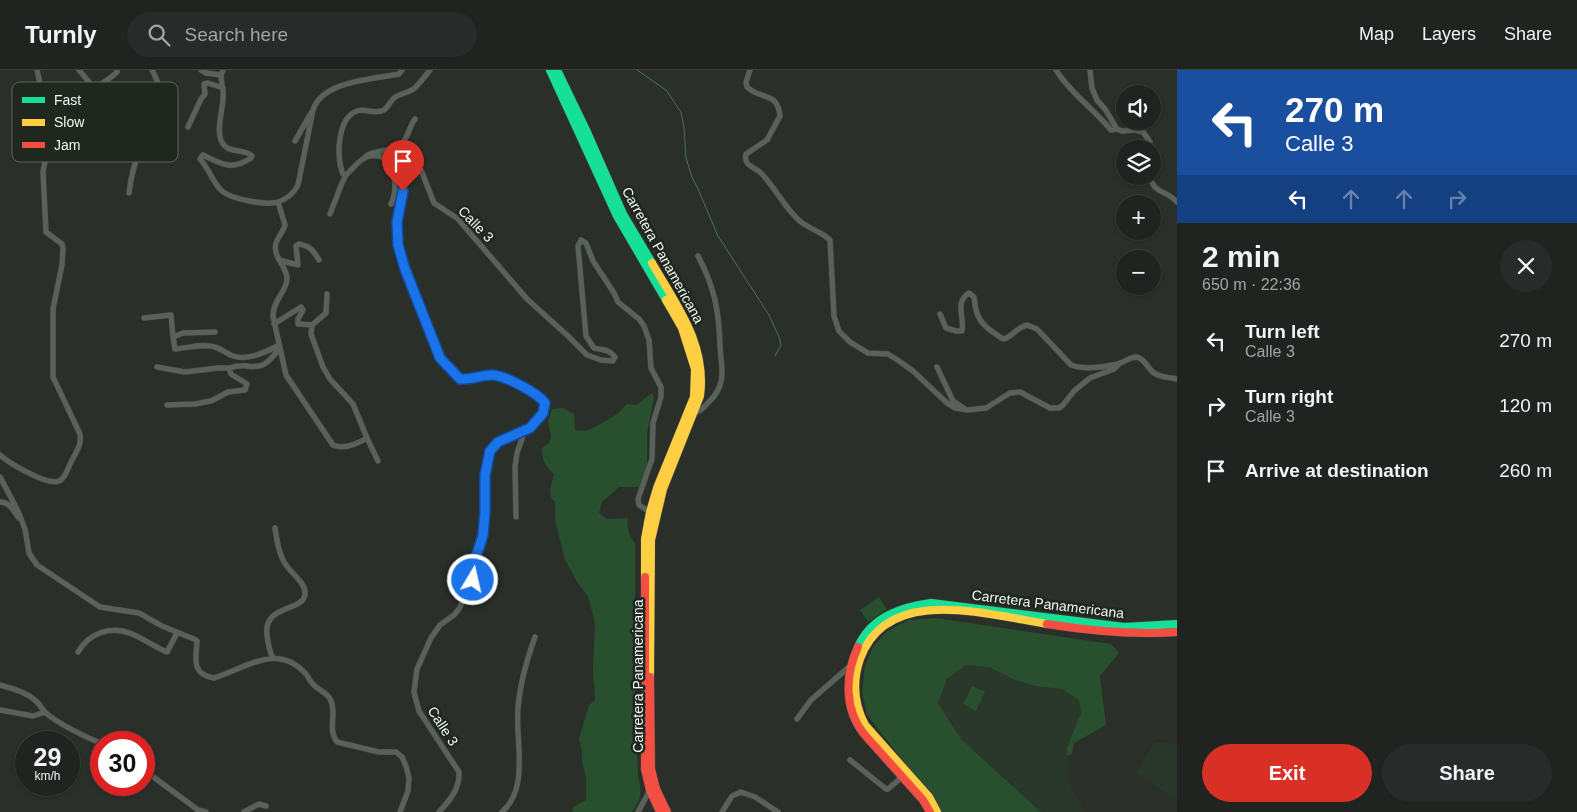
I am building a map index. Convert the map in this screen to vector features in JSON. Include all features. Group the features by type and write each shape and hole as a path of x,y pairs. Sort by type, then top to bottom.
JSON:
{"main road":[{"name":"Carretera Panamericana","path":"550,70 628,237 682,328 695,369 694,397 657,488 645,539 644,666 646,769 650,790 660,812"},
{"name":"Carretera Panamericana","path":"557,70 623,214 688,325 698,354 702,381 700,396 664,489 651,540 651,768 660,799 667,812"},
{"name":"Carretera Panamericana","path":"930,812 923,800 859,728 854,717 848,695 850,665 856,647 871,627 892,613 921,604 977,608 1124,627 1177,624"},
{"name":"Carretera Panamericana","path":"937,812 929,797 866,725 855,703 854,687 859,660 876,634 885,626 906,614 932,610 974,613 1054,626 1105,631 1177,632"}],"street":[{"path":"79,70 89,82"},
{"path":"105,82 118,72 117,70"},
{"path":"152,70 156,82"},
{"path":"201,70 206,73 222,72 223,100 219,125 220,139 228,149 248,152 252,156 252,158 241,163 229,166 220,164 203,155 200,158 210,171 215,184 225,194 245,200 278,202 291,195 298,185 313,110"},
{"path":"295,141 317,101 322,97 342,84 399,74 404,70"},
{"path":"346,175 343,174 339,166 338,152 345,120 350,114 359,110 383,111 394,98 414,88 430,70"},
{"path":"750,70 746,82 747,87 754,92 769,96 776,102 780,116 767,140 746,154 747,164 758,170 790,212 813,230 830,240 834,316 839,331 850,342 868,353 888,354 913,370 947,403 955,408 968,410 986,408 1010,393 1020,392 1044,406 1059,408 1074,391 1090,378 1114,369 1120,363"},
{"path":"1056,70 1084,104 1099,115 1111,130 1116,129"},
{"path":"1090,70 1092,88 1097,100 1116,127"},
{"path":"188,126 201,99 206,94 204,84 208,83 223,88"},
{"path":"330,214 346,175 364,158 374,152 398,147 405,140 410,126 415,119"},
{"path":"1120,130 1143,132 1149,140"},
{"path":"364,158 369,156 380,157 392,168 396,181 392,204"},
{"path":"0,455 27,472 54,482 64,477 81,442 80,434 53,378 53,309 63,255 62,244 46,232 42,172 44,162"},
{"path":"129,193 132,172 136,162"},
{"name":"Calle 3","path":"439,812 456,791 459,772 419,712 414,692 417,669 431,638 440,625 454,616 473,580 477,554 483,535 485,475 490,451 498,442 530,428 543,413 545,403 542,399 519,385 494,375 460,379 440,358 432,342 398,245 397,222 400,202 409,172 417,169 421,170 434,203 458,219 527,299 587,355 609,362 613,361 615,356 608,350 594,348 586,336 578,246 581,240 586,243 593,261 618,302 639,319 650,340 651,368 661,387 661,397 653,423 652,459 638,499 639,505 650,512"},
{"path":"1153,185 1154,188 1170,195 1177,202"},
{"path":"278,202 285,225 276,242 276,255 287,275 287,282 273,309 278,345 286,374 333,444 338,447 350,446 367,438"},
{"path":"278,260 298,265 296,246 299,244 307,245 313,249 319,260"},
{"path":"693,412 698,412 703,408 721,387 723,361 720,347 720,325 713,290 698,256"},
{"path":"940,314 946,328 962,331 963,324 960,308 962,300 969,293 974,297 979,319 986,327 1003,339 1008,338 1017,328 1027,325 1036,329 1070,366 1099,367 1137,358 1142,360 1154,373 1177,379"},
{"path":"274,324 301,307 303,310 298,319 298,324 312,325 326,314 327,294"},
{"path":"144,318 171,314 172,337 175,349 215,347 233,356 242,358 269,351 278,345"},
{"path":"312,325 311,334 323,367 330,379 353,404 360,416 367,438 378,461"},
{"path":"172,337 183,333 215,332"},
{"path":"157,367 185,372 241,366 256,368 265,365 278,350 278,345"},
{"path":"937,367 953,401 968,410"},
{"path":"167,405 211,401 228,392 245,390 247,384 232,374 229,368"},
{"path":"516,517 516,453 525,430"},
{"path":"0,477 22,522 29,553 37,565 100,607 139,613 162,626 194,639 197,642 195,664 208,677 214,678 251,663 273,658 293,662 307,675 312,684 329,697 333,708 331,725 337,742 379,752 396,752 402,757 409,778 408,791 400,812"},
{"path":"0,502 10,506 22,522"},
{"path":"273,658 269,651 266,626 277,612 301,601 305,596 304,586 284,563 275,528"},
{"path":"78,652 83,643 89,638 106,631 131,634 167,652 177,633"},
{"path":"502,812 513,799 520,767 517,723 518,705 528,658 535,636"},
{"path":"797,719 811,700 850,665"},
{"path":"0,685 15,689 32,697 45,712 90,739"},
{"path":"0,710 32,716 45,712"},
{"path":"850,760 886,789 902,776"},
{"path":"155,778 198,810 206,812"},
{"path":"638,812 650,790"},
{"path":"722,812 732,796 742,792 755,797 778,812"},
{"path":"244,812 258,804 266,806"}],"shaded area":[{"path":"966,665 989,667 1015,680 1035,686 1062,689 1079,700 1081,713 1067,747 1067,781 1086,812 1041,812 961,739 938,703 947,679"},
{"path":"1155,742 1177,744 1177,800 1136,773"}],"green space":[{"path":"652,393 654,397 647,434 647,466 639,487 619,487 602,502 599,513 607,519 628,518 628,531 635,543 635,687 640,796 632,812 573,812 572,808 586,800 586,778 579,739 589,705 595,700 593,670 595,623 588,596 577,582 565,560 555,520 555,502 551,498 550,490 554,474 545,463 542,448 549,443 551,436 548,421 552,409 563,408 574,414 575,430 586,431 617,414 627,404 636,405"},
{"path":"879,597 887,609 868,622 860,610"},
{"path":"936,618 1111,644 1119,653 1100,676 1106,725 1074,743 1072,754 1067,756 1067,747 1081,713 1079,700 1062,689 1035,686 1015,680 989,667 966,665 947,679 938,703 961,739 1041,812 937,812 911,771 867,715 862,692 865,666 873,647 886,632 909,620"},
{"path":"972,686 985,692 976,711 963,704"}],"waterway":[{"path":"637,70 666,90 681,112 686,158 692,177 718,236 769,315 781,345 775,356"}],"traffic: fast":[{"path":"550,70 617,216 666,300"},
{"path":"557,70 623,214 652,263"},
{"path":"858,647 871,628 888,615 909,607 931,603 1124,627 1177,624"}],"traffic: slow":[{"path":"650,677 651,540 663,489 700,396 701,377 699,359 688,326 652,263"},
{"path":"645,577 645,539 650,512 657,488 694,397 695,369 682,328 666,300"},
{"path":"937,812 929,797 865,725 858,709 855,693 857,668 873,635 892,620 916,612 942,610 969,611 1047,624"}],"traffic: jam":[{"path":"645,577 645,769 650,790 660,812"},
{"path":"1047,624 1112,632 1177,632"},
{"path":"858,647 849,680 850,703 857,724 923,800 930,812"},
{"path":"650,677 651,769 656,789 667,812"}],"route":[{"path":"403,191 397,222 398,245 432,342 440,358 460,379 466,380 494,375 530,390 545,403 543,413 530,428 498,442 490,451 485,475 483,535 474,566 473,580"}]}
